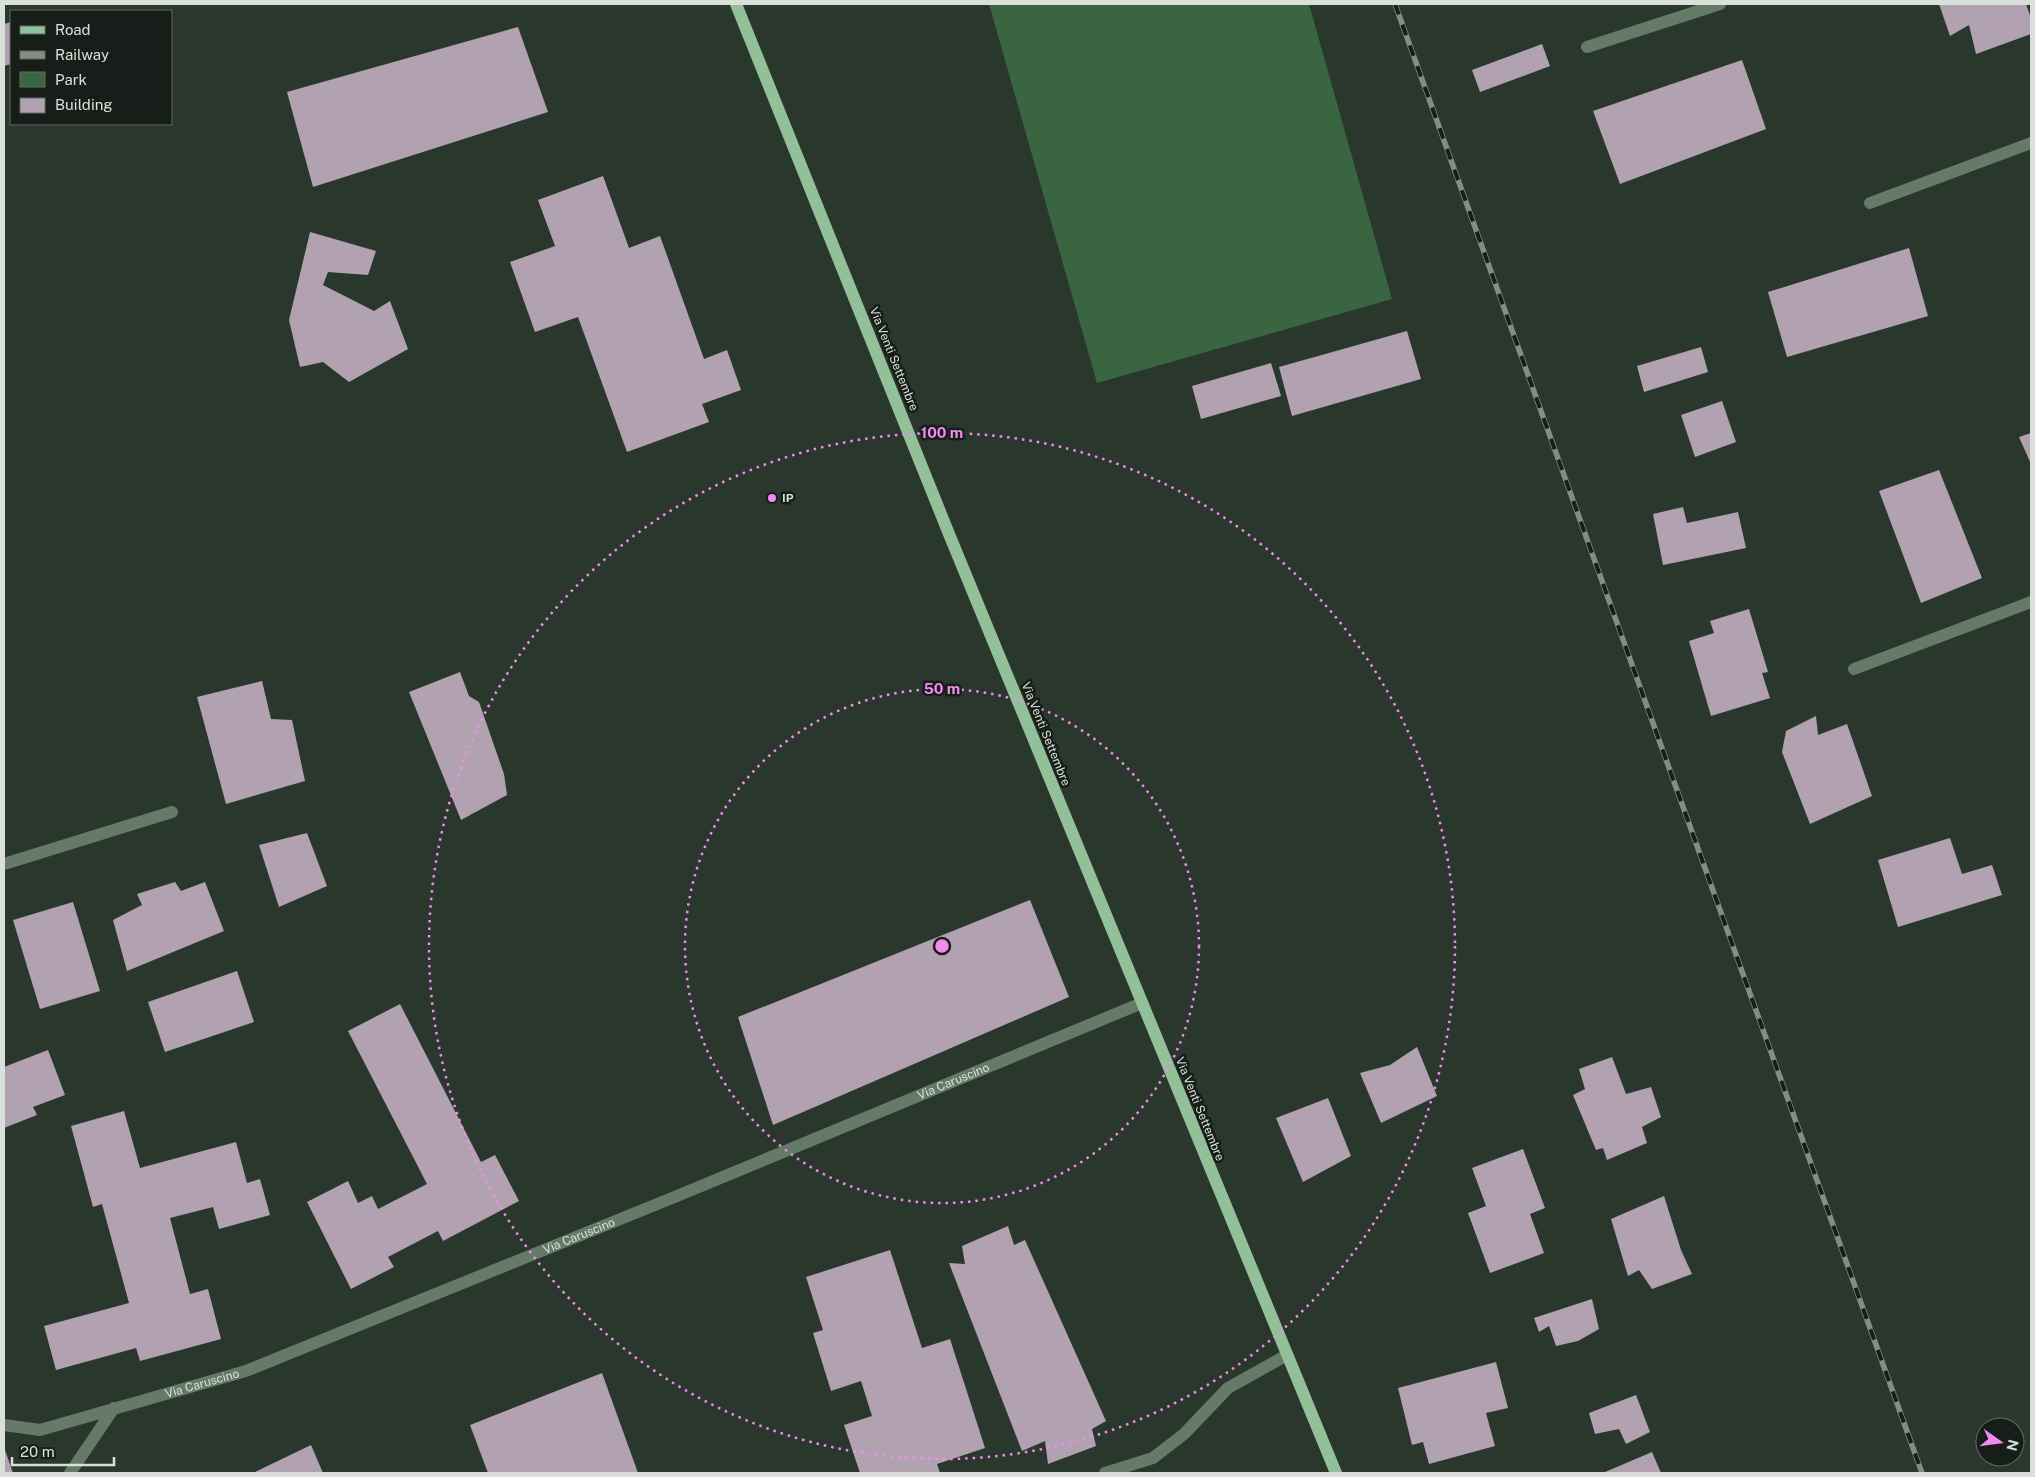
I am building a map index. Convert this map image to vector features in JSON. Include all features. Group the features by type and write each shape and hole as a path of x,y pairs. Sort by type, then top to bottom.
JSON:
{"main road":[{"name":"Via Venti Settembre","path":"736,4 949,534 1336,1473"}],"street":[{"path":"1587,47 1720,4"},
{"path":"1870,203 2031,143"},
{"path":"1854,669 2031,602"},
{"path":"4,864 172,812"},
{"name":"Via Caruscino","path":"4,1425 40,1430 246,1370 677,1196 1142,1003"},
{"path":"1105,1473 1154,1458 1184,1434 1228,1388 1287,1355"},
{"path":"70,1473 114,1408"}],"green space":[{"path":"989,4 1309,4 1392,299 1097,383"}],"building":[{"path":"1939,4 2026,4 2031,18 2031,34 1976,54 1969,25 1950,36"},
{"path":"10,22 10,64 4,66 4,24"},
{"path":"518,27 548,112 313,187 287,92"},
{"path":"1542,44 1550,66 1480,92 1472,70"},
{"path":"1742,60 1766,129 1620,184 1593,111"},
{"path":"603,176 629,248 660,236 704,359 727,350 741,390 702,404 709,422 627,452 578,317 535,332 510,262 555,246 538,200"},
{"path":"310,232 376,251 368,275 328,272 323,285 374,311 390,301 408,349 349,382 323,362 300,367 289,320"},
{"path":"1909,248 1928,316 1787,357 1768,292"},
{"path":"1407,331 1421,379 1292,416 1279,367"},
{"path":"1701,347 1708,372 1644,392 1637,366"},
{"path":"1271,363 1281,396 1201,419 1192,386"},
{"path":"1722,401 1736,442 1695,457 1681,415"},
{"path":"2031,433 2031,464 2019,437"},
{"path":"1939,470 1982,578 1921,603 1879,491"},
{"path":"1683,507 1687,523 1738,512 1746,548 1663,565 1653,514"},
{"path":"1749,609 1768,672 1762,673 1770,698 1711,716 1689,641 1714,633 1710,621"},
{"path":"460,672 469,696 479,702 504,774 507,795 461,820 409,692"},
{"path":"262,681 271,719 292,720 305,781 226,804 197,697"},
{"path":"1816,716 1818,735 1847,724 1872,796 1810,824 1782,752 1786,731"},
{"path":"307,833 327,886 279,907 259,845"},
{"path":"1950,838 1962,874 1992,865 2002,895 1898,927 1878,860"},
{"path":"175,882 181,891 205,882 224,931 127,971 113,920 142,905 137,894"},
{"path":"1030,900 1069,997 773,1125 738,1017"},
{"path":"73,902 100,991 40,1009 13,920"},
{"path":"237,971 254,1022 165,1052 148,1002"},
{"path":"400,1004 481,1162 495,1155 519,1201 443,1241 438,1231 388,1257 394,1267 351,1289 307,1202 348,1181 358,1203 372,1196 378,1209 427,1184 348,1031"},
{"path":"1417,1047 1437,1096 1381,1123 1360,1073 1390,1065"},
{"path":"48,1050 65,1095 33,1107 37,1115 4,1128 4,1067"},
{"path":"1612,1057 1626,1094 1651,1087 1661,1117 1642,1127 1647,1143 1607,1160 1603,1148 1596,1150 1573,1095 1585,1089 1579,1069"},
{"path":"1328,1098 1351,1156 1303,1182 1276,1118"},
{"path":"124,1111 140,1168 236,1142 247,1183 260,1179 270,1215 219,1229 213,1207 170,1218 190,1294 208,1289 221,1339 140,1361 136,1348 56,1370 44,1326 129,1303 102,1204 93,1207 71,1126"},
{"path":"1523,1149 1545,1208 1530,1214 1544,1253 1490,1273 1468,1213 1486,1206 1472,1168"},
{"path":"1664,1196 1681,1250 1692,1274 1652,1289 1639,1270 1628,1276 1611,1219"},
{"path":"1008,1226 1014,1245 1025,1240 1106,1421 1092,1429 1096,1446 1048,1464 1045,1441 1022,1451 949,1263 965,1264 962,1246"},
{"path":"890,1250 922,1348 950,1339 985,1448 937,1464 940,1473 860,1473 844,1425 872,1416 861,1381 831,1391 813,1333 823,1330 806,1277"},
{"path":"1592,1299 1599,1329 1578,1341 1556,1346 1549,1326 1539,1332 1534,1318"},
{"path":"1496,1362 1508,1408 1486,1413 1495,1446 1429,1464 1423,1442 1412,1445 1398,1388"},
{"path":"602,1373 638,1473 488,1473 470,1425"},
{"path":"1636,1395 1650,1432 1626,1444 1619,1429 1595,1434 1589,1413"},
{"path":"311,1445 323,1473 253,1473"},
{"path":"4,1447 13,1473 4,1473"},
{"path":"1652,1452 1661,1473 1605,1473 1605,1472"}],"railway":[{"path":"1395,4 1922,1473"}],"place":[{"name":"IP","path":"772,498"}]}
